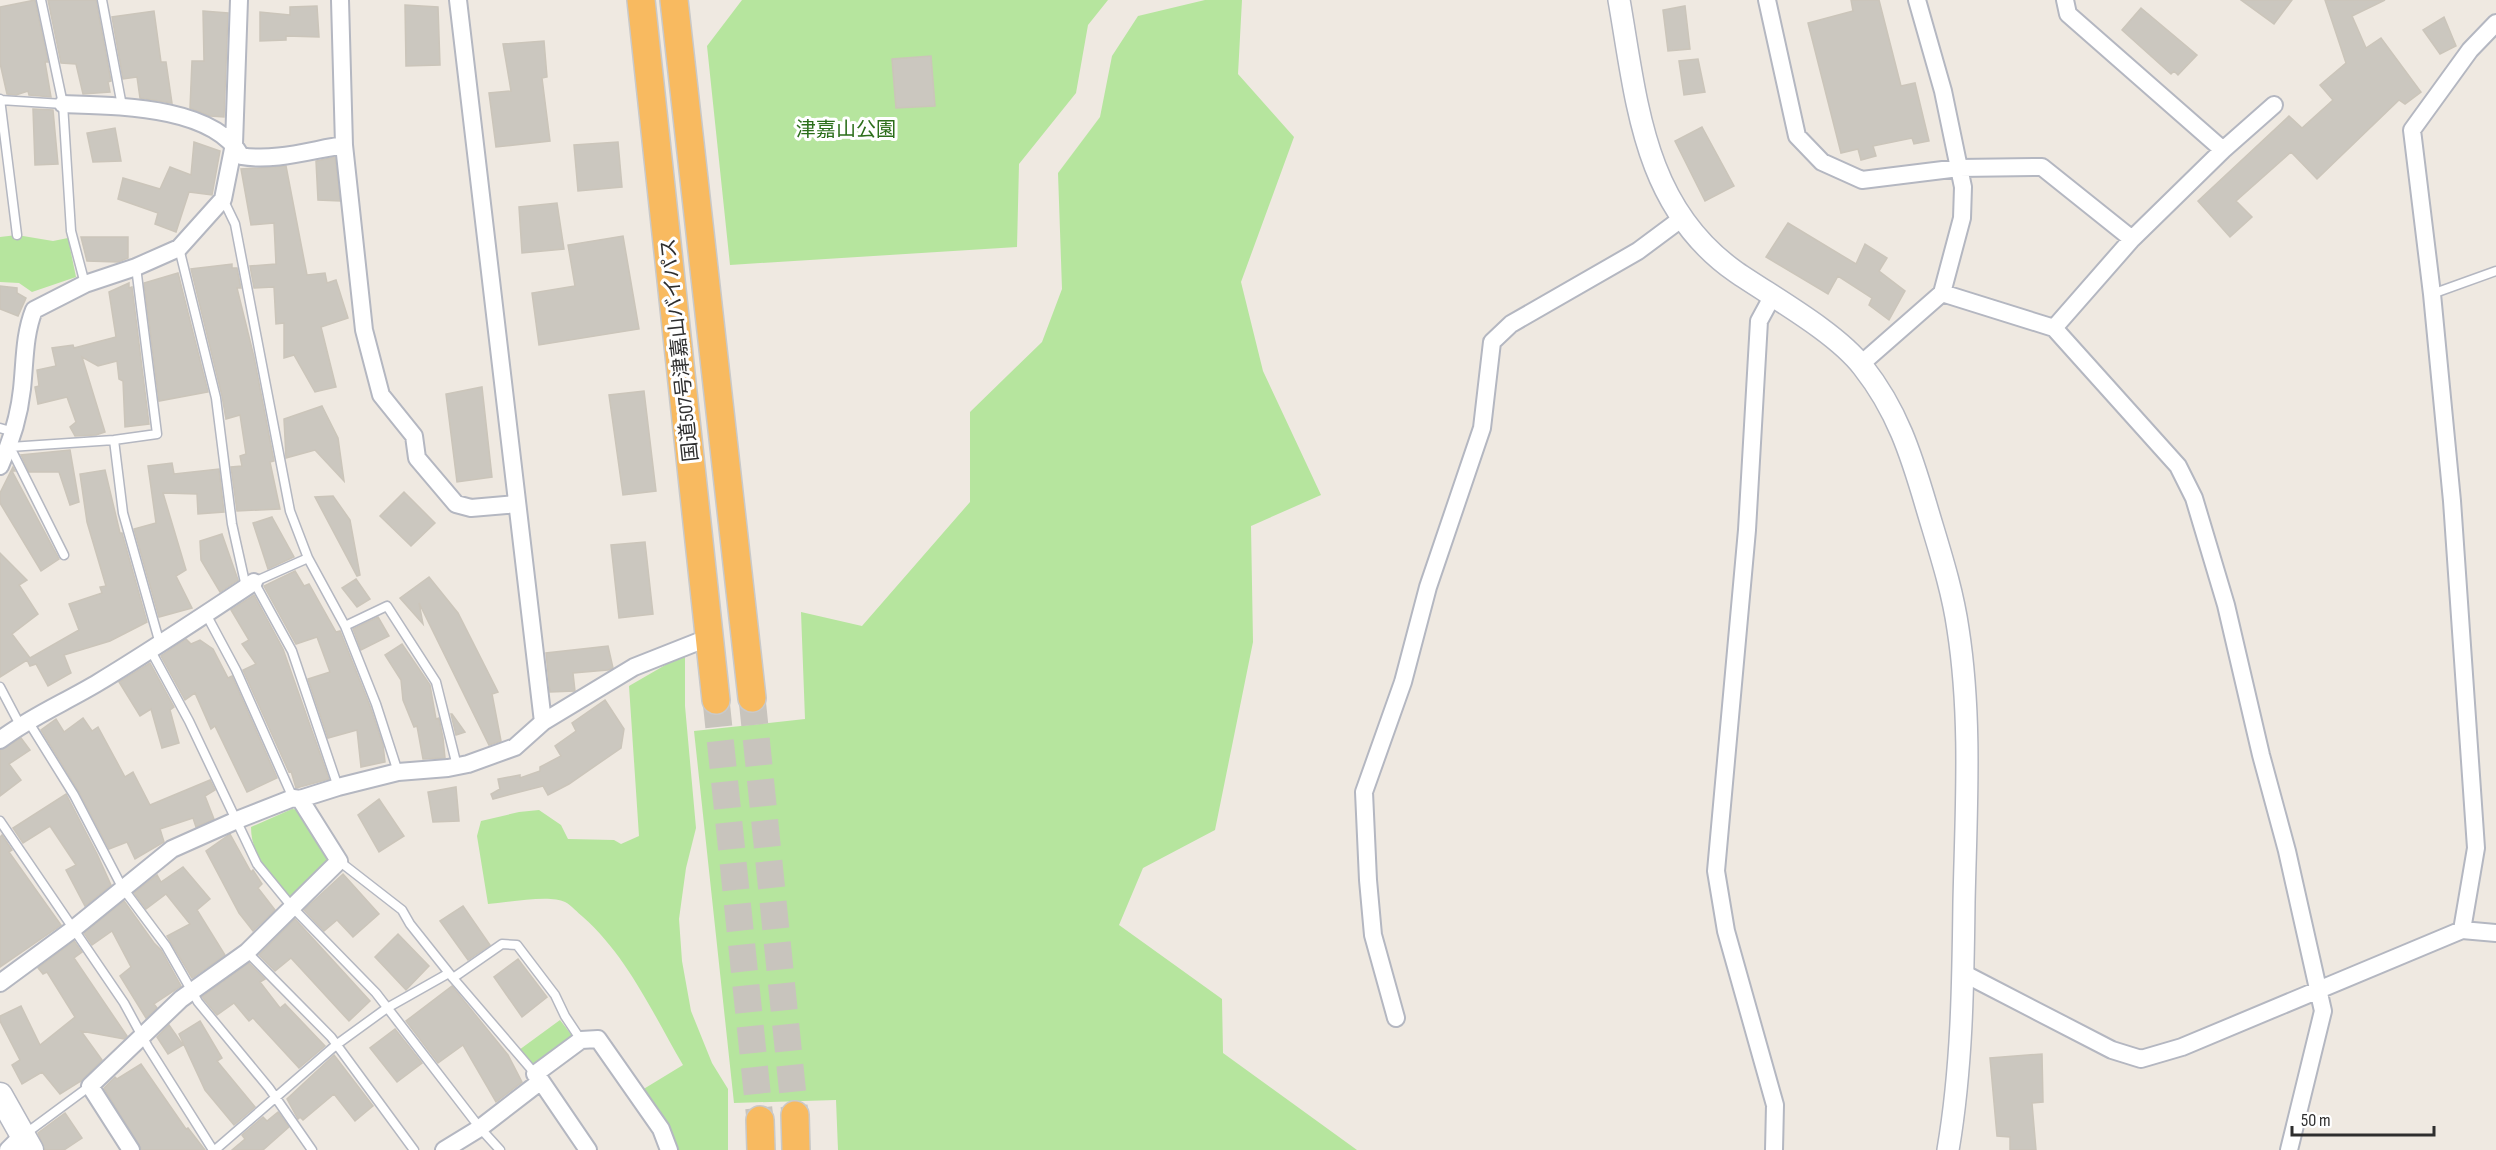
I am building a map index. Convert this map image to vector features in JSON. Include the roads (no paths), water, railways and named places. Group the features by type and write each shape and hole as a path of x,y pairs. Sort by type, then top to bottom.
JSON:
{"highway":[{"name":"国道507号津嘉山バイパス","path":"641,0 716,700"},
{"name":"国道507号津嘉山バイパス","path":"674,0 752,698"},
{"path":"795,1115 796,1150"},
{"path":"760,1120 761,1150"}],"main road":[{"path":"0,1095 20,1145"}],"street":[{"path":"0,466 22,392 27,326 34,310 85,284 136,267 178,248 223,199 234,144 239,0"},
{"path":"340,0 344,145 364,330 381,395 414,436 417,458 456,504 471,508 517,504"},
{"path":"458,0 543,722"},
{"path":"1619,0 1641,123 1659,178 1681,219 1724,263 1833,338 1861,364 1889,403 1908,444 1944,566 1958,626 1965,692 1967,748 1963,973 1958,1078 1948,1150"},
{"path":"1767,0 1797,136 1822,162 1862,180 1959,168 2042,167 2132,239"},
{"path":"1861,364 1942,293 1962,218 1963,188 1959,168 1943,91 1917,0"},
{"path":"2065,0 2068,14 2223,150"},
{"path":"2462,930 2476,848 2452,501 2432,294 2412,130 2470,50 2496,23"},
{"path":"63,104 122,106 179,116 213,129 234,144 241,156 249,158 344,145"},
{"path":"2054,328 2132,239 2223,150 2274,105"},
{"path":"1396,1018 1373,935 1364,792 1404,682 1428,587 1482,428 1492,342 1511,324 1638,251 1681,219"},
{"path":"1942,293 2054,328 2178,466 2194,498 2226,605 2323,1011 2289,1150"},
{"path":"1773,297 1759,321 1745,554 1716,871 1726,931 1775,1104 1774,1150"},
{"path":"0,740 24,723 156,648 250,585"},
{"path":"0,983 72,930 122,887 172,849 237,820 297,798 398,772 457,766 515,747 543,722 634,667 710,637"},
{"path":"131,1150 90,1086 191,991 247,952 339,861 297,798"},
{"path":"1963,973 2112,1050 2141,1059 2182,1047 2462,930 2496,933"},
{"path":"444,1150 480,1128 581,1040 598,1039 661,1129 669,1150"},
{"path":"538,1078 588,1150"}],"lane":[{"path":"41,0 63,104 72,231 85,284"},
{"path":"102,0 122,106"},
{"path":"17,236 0,100 63,104"},
{"path":"223,199 235,224 290,511 308,558 345,626 376,704 398,772"},
{"path":"178,248 216,398 232,524 250,585 292,651 338,787"},
{"path":"64,555 8,436 114,440 157,434 136,267"},
{"path":"2432,294 2496,271"},
{"path":"114,440 123,513 156,648 257,864 293,908 376,993 480,1128 500,1150"},
{"path":"250,585 308,558"},
{"path":"345,626 387,606 436,682 457,766"},
{"path":"206,614 236,670 297,798"},
{"path":"0,687 74,795 122,887 166,946 191,991 212,1021 275,1097 312,1150"},
{"path":"0,821 72,930 124,1003 142,1037 214,1150 336,1045 387,1008 451,976 502,944 518,945 555,995 565,1016 581,1040"},
{"path":"339,861 402,910 410,924 451,976 538,1078"},
{"path":"247,952 336,1045 414,1150"},
{"path":"20,1145 90,1086"}],"tunnel":[{"path":"752,698 795,1115"},
{"path":"716,700 760,1120"}],"park label":[{"name":"津嘉山公園","path":"846,129"}]}
